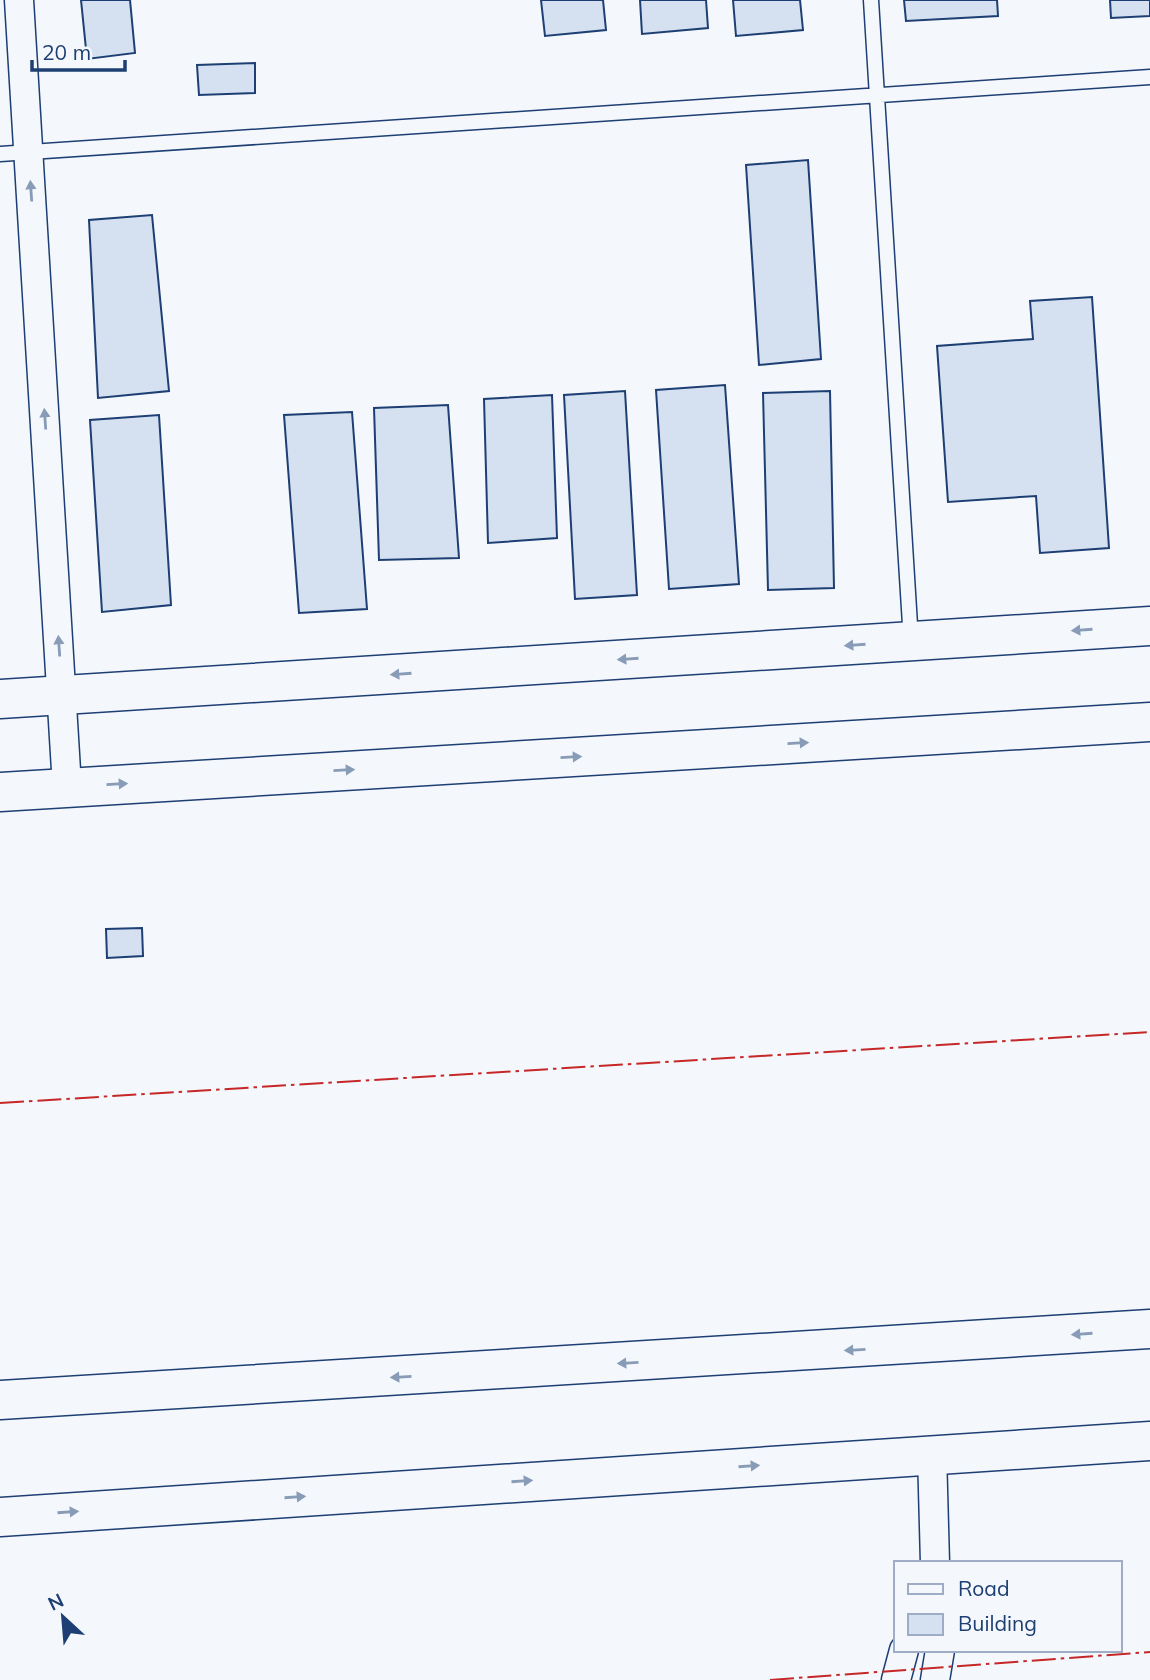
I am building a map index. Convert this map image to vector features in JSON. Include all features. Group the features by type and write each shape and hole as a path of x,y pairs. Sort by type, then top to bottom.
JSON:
{"street":[{"path":"19,0 68,787"},
{"path":"0,699 1150,626"},
{"path":"0,792 1150,722"},
{"path":"0,1400 1150,1329"},
{"path":"0,1517 932,1453 1150,1441"},
{"path":"932,1453 934,1561"},
{"path":"897,1680 904,1652"},
{"path":"935,1680 940,1652"}],"lane":[{"path":"872,0 880,94 911,641"},
{"path":"0,154 1150,77"}],"building":[{"path":"81,0 130,0 135,53 87,59"},
{"path":"541,0 603,0 606,30 545,36"},
{"path":"640,0 706,0 708,28 642,34"},
{"path":"733,0 800,0 803,30 736,36"},
{"path":"904,0 997,0 998,16 906,21"},
{"path":"1110,0 1150,0 1150,16 1111,18"},
{"path":"255,63 255,93 199,95 197,65"},
{"path":"808,160 821,359 759,365 746,165"},
{"path":"152,215 169,391 98,398 89,220"},
{"path":"1092,297 1109,548 1040,553 1036,496 948,502 937,346 1033,339 1030,301"},
{"path":"725,385 739,584 669,589 656,390"},
{"path":"625,391 637,595 575,599 564,395"},
{"path":"830,391 834,588 768,590 763,393"},
{"path":"552,395 557,538 488,543 484,399"},
{"path":"448,405 459,558 379,560 374,408"},
{"path":"352,412 367,609 299,613 284,415"},
{"path":"159,415 171,605 102,612 90,420"},
{"path":"142,928 143,956 107,958 106,929"}],"power":[{"path":"0,1103 1150,1032"},
{"path":"770,1680 1150,1652"}]}
